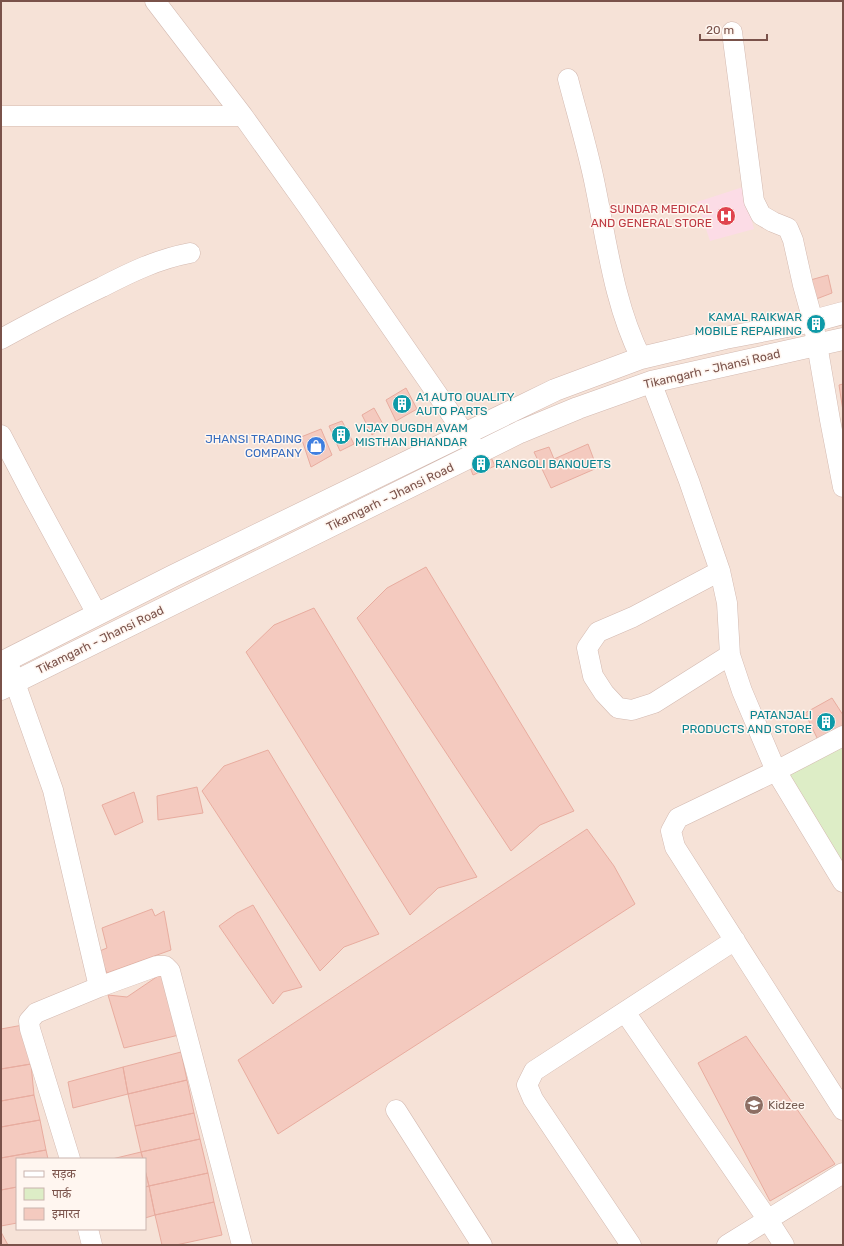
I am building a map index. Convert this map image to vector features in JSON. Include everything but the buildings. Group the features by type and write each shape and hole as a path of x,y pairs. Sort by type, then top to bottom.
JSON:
{"street":[{"path":"155,1 243,116 308,207 478,453"},
{"path":"732,32 754,201 761,215 788,228 793,240 813,322 843,487"},
{"path":"568,79 594,184 608,257 622,311 631,338 642,358"},
{"path":"1,116 243,116"},
{"path":"1,338 134,271 159,260 190,253"},
{"path":"99,987 53,790 8,686 4,662 173,576 555,390 642,358 725,338 813,322 843,313"},
{"name":"Tikamgarh - Jhansi Road","path":"8,686 520,432 578,408 651,382 843,339"},
{"path":"651,382 689,481 720,571 727,603 730,655 742,691 776,771 843,882"},
{"path":"1,435 97,614"},
{"path":"720,571 633,616 598,632 588,648 593,676 604,693 618,708 632,710 654,703 730,655"},
{"path":"173,576 184,599"},
{"path":"843,736 776,771 678,818 671,831 675,847 843,1110"},
{"path":"631,1245 533,1099 527,1084 534,1071 734,940"},
{"path":"70,1158 30,1029 30,1021 36,1013 99,987 157,966 165,966 170,971 242,1245"},
{"path":"625,1012 784,1245"},
{"path":"396,1110 482,1245"},
{"path":"727,1245 843,1173"},
{"path":"88,1230 92,1245"}],"shaded area":[{"path":"1,1 843,1 843,1245 1,1245"},
{"name":"SUNDAR MEDICAL AND GENERAL STORE","path":"743,187 754,229 710,241 697,202"}],"green space":[{"path":"843,743 843,866 785,774"}],"place":[{"name":"SUNDAR MEDICAL AND GENERAL STORE","path":"726,216"},
{"name":"KAMAL RAIKWAR MOBILE REPAIRING","path":"816,324"},
{"name":"A1 AUTO QUALITY AUTO PARTS","path":"402,404"},
{"name":"VIJAY DUGDH AVAM MISTHAN BHANDAR","path":"341,435"},
{"name":"JHANSI TRADING COMPANY","path":"316,446"},
{"name":"RANGOLI BANQUETS","path":"481,464"},
{"name":"PATANJALI PRODUCTS AND STORE","path":"826,722"},
{"name":"Kidzee","path":"754,1105"}]}
